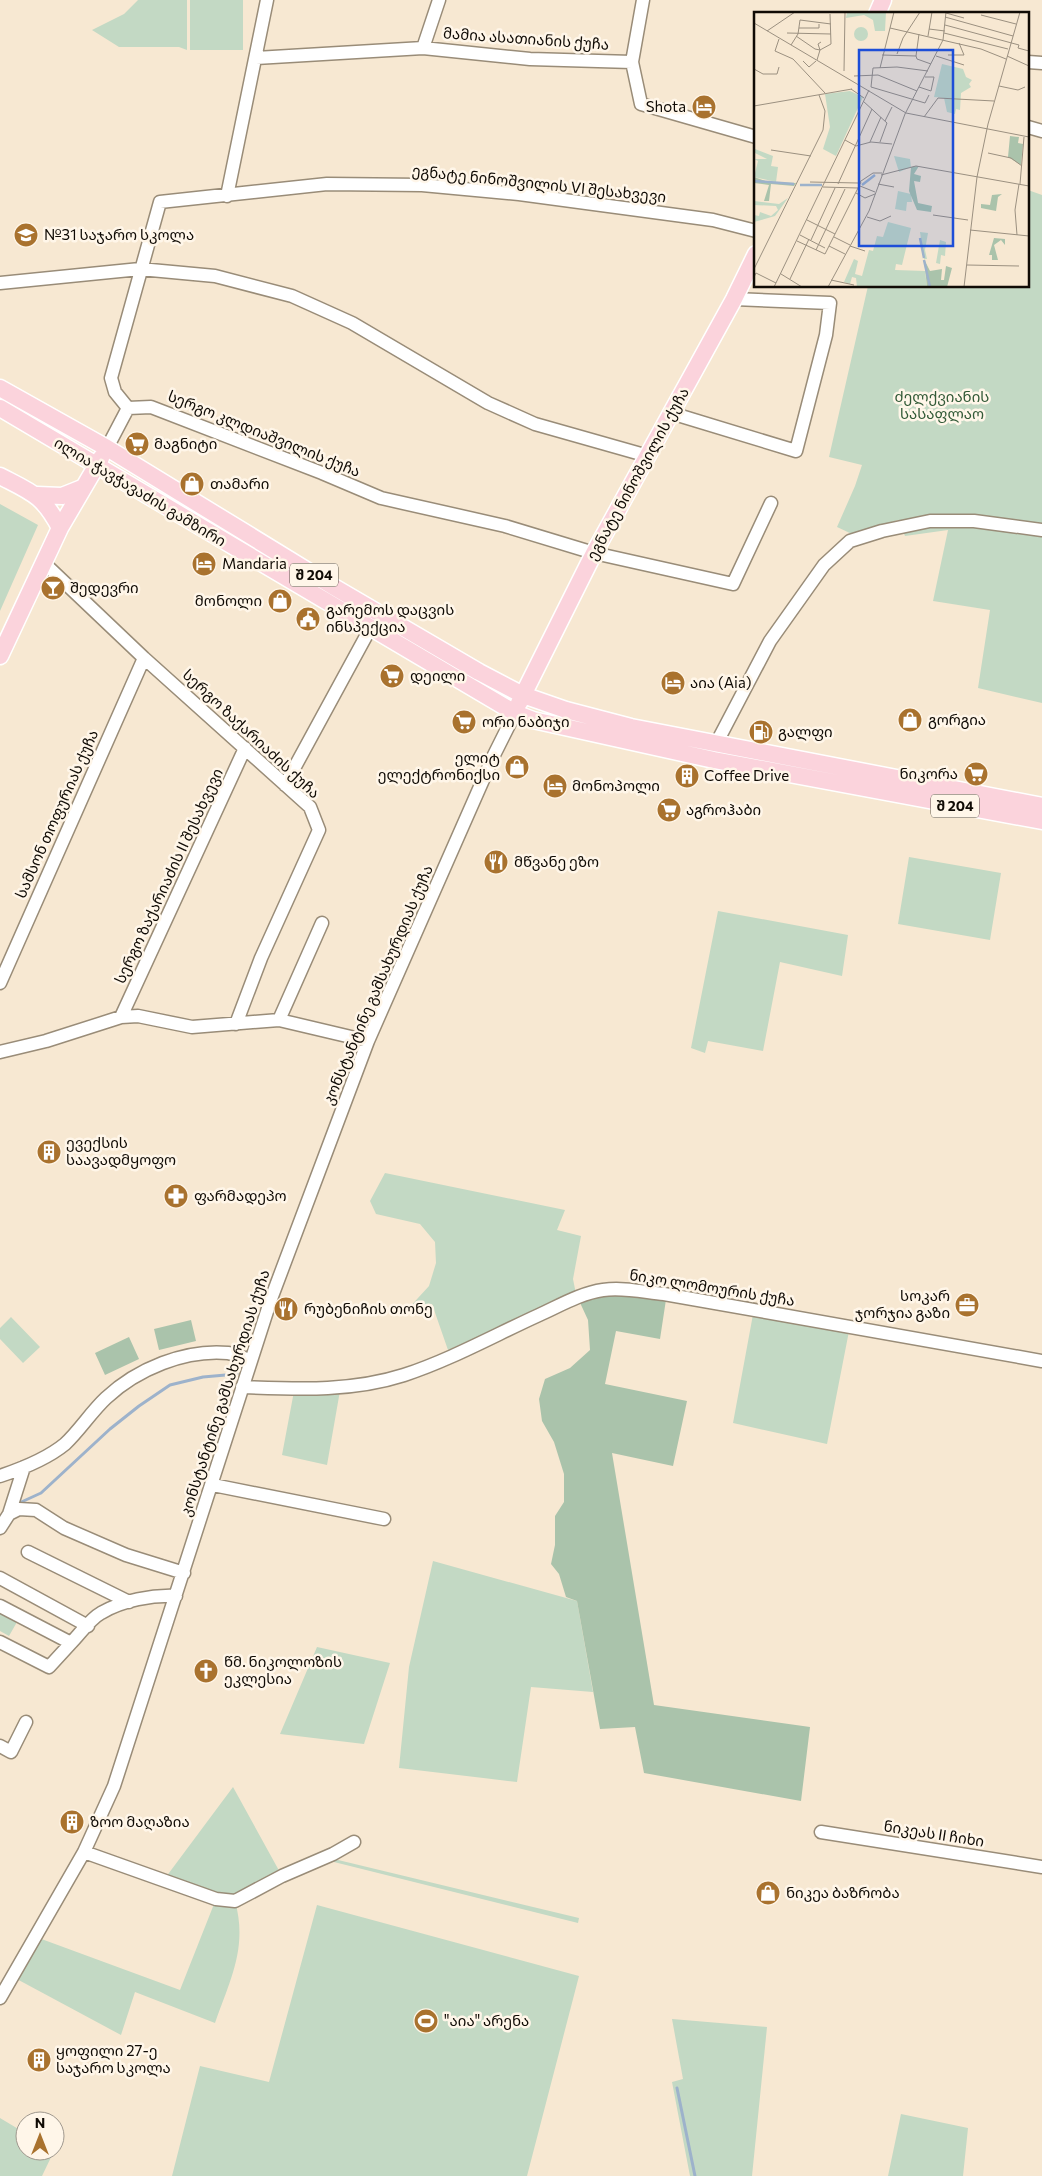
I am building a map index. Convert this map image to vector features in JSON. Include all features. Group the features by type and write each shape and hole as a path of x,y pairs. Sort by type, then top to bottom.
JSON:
{"main road":[{"path":"877,12 883,0"},
{"name":"ეგნატე ნინოშვილის ქუჩა","path":"515,713 594,553 734,299 754,258"},
{"name":"ილია ჭავჭავაძის გამზირი","path":"0,388 108,448 334,587 478,672 523,696 622,725 1042,806"},
{"name":"ილია ჭავჭავაძის გამზირი","path":"0,408 515,713 540,722 714,760 1042,821"},
{"path":"0,656 60,528 95,466 108,448"},
{"path":"0,476 37,495 52,512 60,528"},
{"path":"37,495 62,496 82,488"}],"street":[{"path":"227,196 267,0"},
{"path":"423,48 439,0"},
{"path":"643,0 632,62 641,104 754,136"},
{"name":"მამია ასათიანის ქუჩა","path":"256,58 423,48 530,59 632,62"},
{"name":"ეგნატე ნინოშვილის VI შესახვევი","path":"140,269 160,202 327,184 422,185 519,194 713,220 754,230"},
{"path":"108,448 128,408 115,392 111,378 140,269"},
{"path":"0,283 140,269 215,276 292,296 352,323 488,403 519,417 583,438 648,456"},
{"path":"671,413 796,451 826,335 830,303 734,299"},
{"name":"სერგო კლდიაშვილის ქუჩა","path":"128,408 151,407 322,473 381,498 505,526 594,553 733,584 771,503"},
{"path":"716,744 770,641 824,565 850,540 930,521 974,521 1042,530"},
{"name":"სერგო ზაქარიაძის ქუჩა","path":"44,563 144,658 310,807 319,830 261,958 236,1024"},
{"path":"285,785 371,627"},
{"name":"სამსონ თოფურიას ქუჩა","path":"0,983 144,658"},
{"name":"კონსტანტინე გამსახურდიას ქუჩა","path":"1,1994 84,1852 114,1786 213,1485 250,1360 368,1041 494,755 515,713"},
{"name":"სერგო ზაქარიაძის II შესახვევი","path":"121,1017 245,748"},
{"path":"279,1020 322,923"},
{"path":"0,1052 46,1041 121,1017 138,1016 192,1027 279,1020 368,1041"},
{"name":"ნიკო ლომოურის ქუჩა","path":"242,1387 331,1389 352,1387 402,1376 433,1364 569,1301 603,1290 631,1290 664,1294 1042,1361"},
{"path":"0,1476 24,1467 64,1444 105,1398 127,1381 152,1368 180,1356 206,1353 230,1353 250,1360"},
{"path":"0,1528 9,1514 24,1467"},
{"path":"213,1485 384,1519"},
{"path":"9,1514 19,1509 36,1510 64,1528 126,1555 184,1573"},
{"path":"28,1552 129,1602"},
{"path":"0,1578 88,1626"},
{"path":"0,1642 49,1667 100,1613 129,1602 157,1595 176,1596"},
{"path":"0,1606 71,1643"},
{"path":"0,1746 12,1752 26,1722"},
{"name":"ნიკეას II ჩიხი","path":"820,1832 1042,1867"},
{"path":"84,1852 216,1899 235,1901 282,1876 354,1842"}],"green space":[{"path":"138,0 187,0 187,50 179,47 119,47 92,30 124,14"},
{"path":"190,0 243,0 243,50 190,50"},
{"name":"ძელქვიანის სასაფლაო","path":"1030,191 1042,195 1042,703 978,688 990,610 933,601 948,530 905,536 898,520 852,534 837,527 862,465 829,457 868,288 1030,288"},
{"path":"0,504 38,525 0,611"},
{"path":"909,857 1001,873 990,940 898,924"},
{"path":"718,911 848,935 842,976 780,962 763,1051 708,1041 705,1053 691,1048"},
{"path":"385,1173 565,1210 557,1230 581,1236 573,1279 576,1294 448,1350 432,1304 407,1310 429,1286 436,1263 435,1242 420,1224 376,1214 370,1201"},
{"path":"667,1293 660,1339 616,1331 605,1384 687,1401 673,1466 612,1453 654,1705 810,1727 801,1801 644,1773 635,1727 600,1729 577,1601 566,1597 559,1574 551,1564 555,1545 555,1516 564,1502 564,1474 554,1442 542,1421 539,1399 545,1379 570,1368 590,1350 588,1320 576,1294"},
{"path":"754,1309 850,1326 827,1444 733,1423"},
{"path":"11,1317 40,1347 23,1363 0,1339 0,1328"},
{"path":"191,1320 196,1341 159,1350 154,1329"},
{"path":"129,1337 139,1359 105,1375 95,1353"},
{"path":"341,1385 327,1465 282,1455 295,1386"},
{"path":"433,1561 577,1601 593,1692 531,1687 517,1782 399,1768 409,1667"},
{"path":"0,1612 17,1622 9,1636 0,1631"},
{"path":"317,1647 390,1663 364,1744 280,1734"},
{"path":"233,1787 282,1876 235,1901 239,1933 236,1963 215,2023 135,1992 121,2035 13,1977 36,1937 180,1990 216,1899 163,1881"},
{"path":"322,1859 334,1859 579,1918 578,1923"},
{"name":"\"აია\" არენა","path":"317,1905 579,1976 527,2176 172,2176 200,2066 269,2082"},
{"path":"672,2019 767,2027 752,2176 690,2176 672,2082 683,2079"},
{"path":"901,2114 968,2128 963,2176 888,2176"},
{"path":"0,2118 15,2127 15,2161 49,2161 42,2176 0,2176"}],"waterway":[{"path":"17,1504 41,1493 110,1429 170,1385 203,1377 237,1374"},
{"path":"677,2088 695,2176"}],"place":[{"name":"Shota","path":"704,107"},
{"name":"№31 საჯარო სკოლა","path":"26,235"},
{"name":"მაგნიტი","path":"137,444"},
{"name":"თამარი","path":"192,484"},
{"name":"Mandaria","path":"204,564"},
{"name":"შედევრი","path":"53,588"},
{"name":"მონოლი","path":"280,601"},
{"name":"გარემოს დაცვის ინსპექცია","path":"308,619"},
{"name":"დეილი","path":"392,676"},
{"name":"აია (Aia)","path":"673,683"},
{"name":"გორგია","path":"910,720"},
{"name":"ორი ნაბიჯი","path":"464,722"},
{"name":"გალფი","path":"761,732"},
{"name":"ელიტ ელექტრონიქსი","path":"517,767"},
{"name":"ნიკორა","path":"976,774"},
{"name":"Coffee Drive","path":"687,776"},
{"name":"მონოპოლი","path":"555,786"},
{"name":"აგროჰაბი","path":"669,810"},
{"name":"მწვანე ეზო","path":"496,862"},
{"name":"ევექსის საავადმყოფო","path":"49,1152"},
{"name":"ფარმადეპო","path":"176,1196"},
{"name":"სოკარ ჯორჯია გაზი","path":"967,1305"},
{"name":"რუბენიჩის თონე","path":"286,1309"},
{"name":"წმ. ნიკოლოზის ეკლესია","path":"206,1671"},
{"name":"ზოო მაღაზია","path":"72,1822"},
{"name":"ნიკეა ბაზრობა","path":"768,1893"},
{"name":"\"აია\" არენა","path":"426,2021"},
{"name":"ყოფილი 27-ე საჯარო სკოლა","path":"39,2060"}]}
